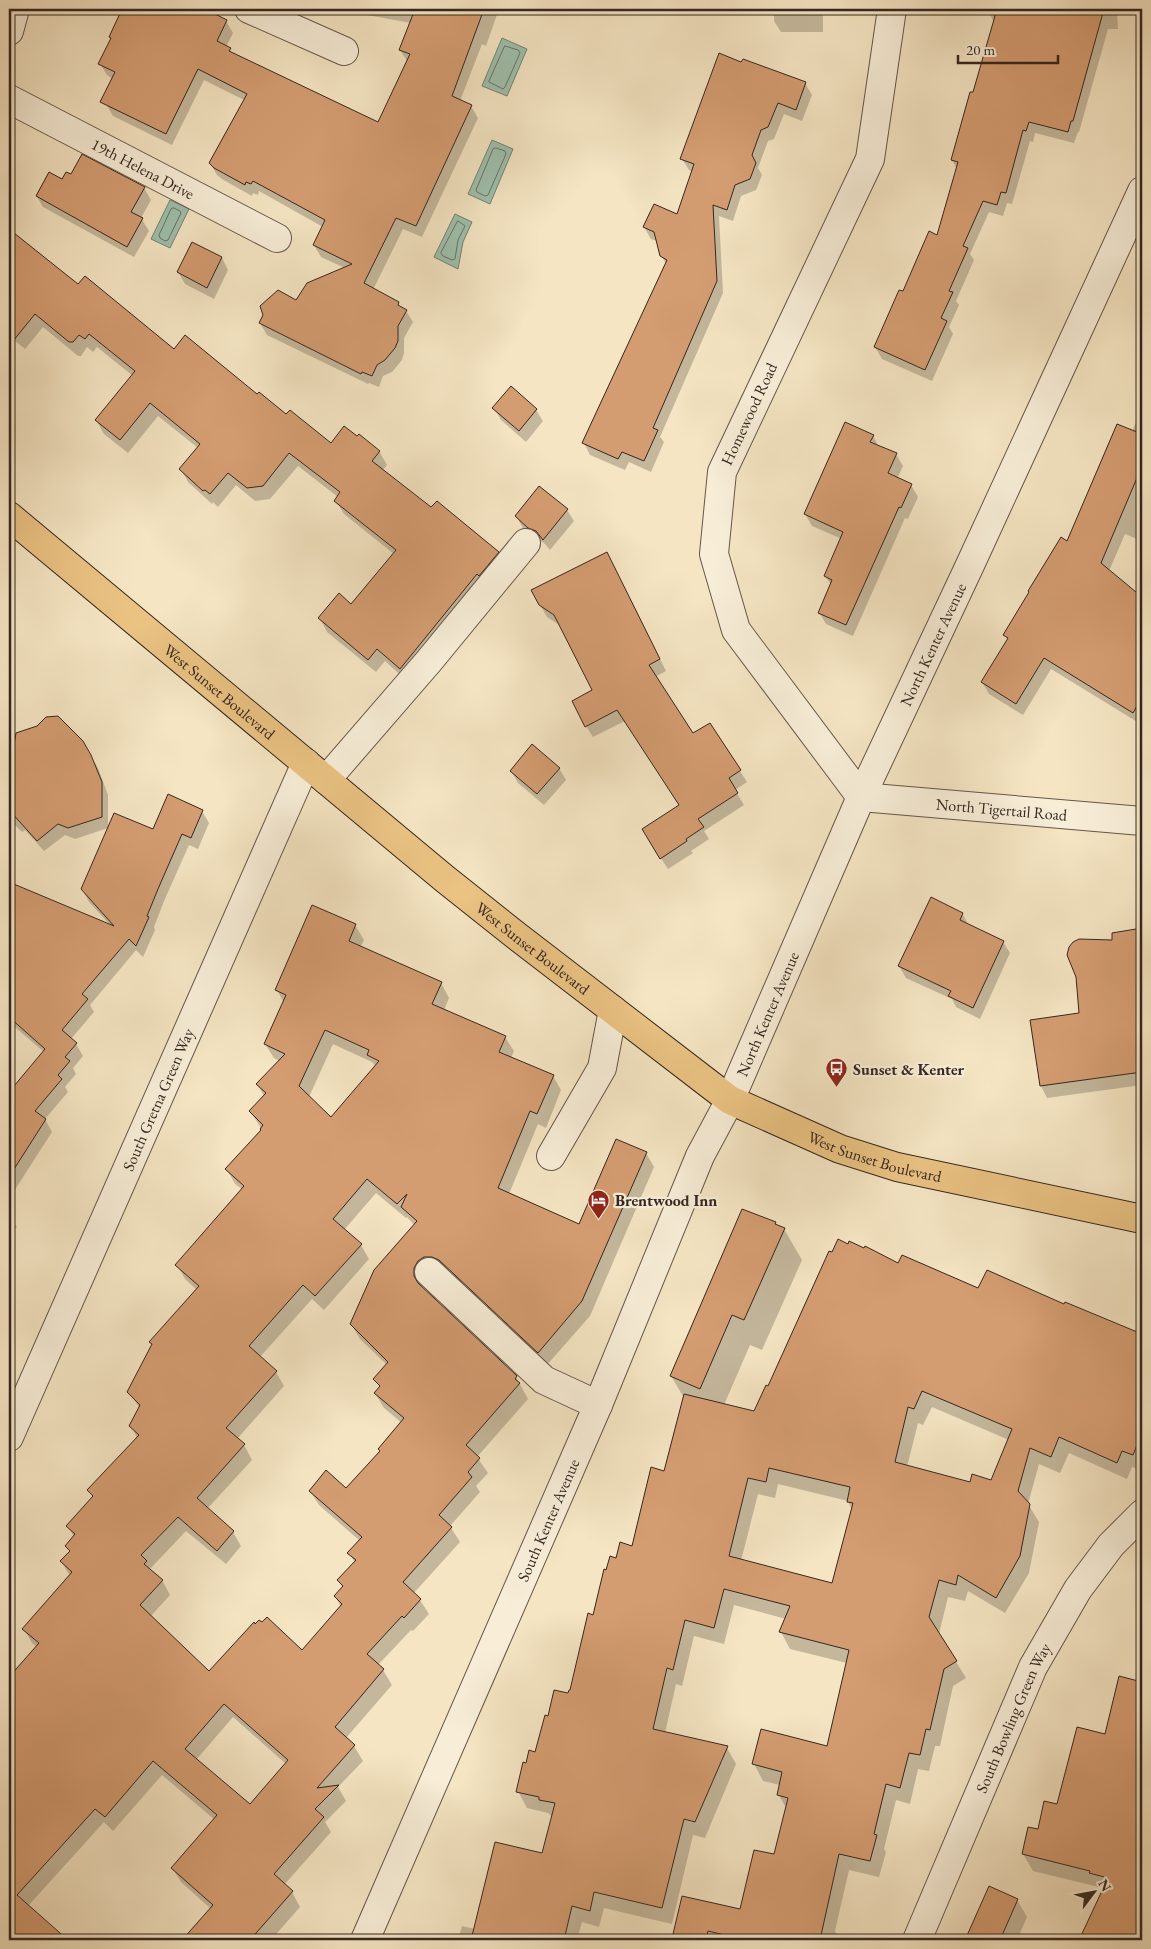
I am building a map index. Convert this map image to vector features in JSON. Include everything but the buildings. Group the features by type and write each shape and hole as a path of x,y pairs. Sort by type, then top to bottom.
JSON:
{"main road":[{"name":"West Sunset Boulevard","path":"9,516 445,879 730,1100 840,1149 897,1167 1142,1219"}],"street":[{"path":"9,31 15,9"},
{"path":"249,9 344,51"},
{"name":"Homewood Road","path":"861,797 736,630 714,554 722,472 870,159 892,9"},
{"name":"19th Helena Drive","path":"9,99 277,238"},
{"name":"North Kenter Avenue","path":"730,1100 861,797 1142,190"},
{"name":"South Gretna Green Way","path":"9,1437 316,772 429,661 526,543"},
{"name":"North Tigertail Road","path":"861,797 1142,821"},
{"path":"551,1156 602,1068 613,1010"},
{"name":"South Kenter Avenue","path":"365,1940 598,1405 700,1156 730,1100"},
{"path":"429,1272 544,1380 598,1405"},
{"name":"South Bowling Green Way","path":"918,1940 1033,1667 1078,1589 1111,1545 1142,1514"}],"water":[{"path":"502,38 527,49 507,96 482,86"},
{"path":"492,140 513,149 490,204 468,194"},
{"path":"170,200 189,209 170,248 151,239"},
{"path":"455,214 472,222 463,242 458,269 434,257"}],"place":[{"name":"Sunset & Kenter","path":"837,1088"},
{"name":"Brentwood Inn","path":"599,1219"}]}
